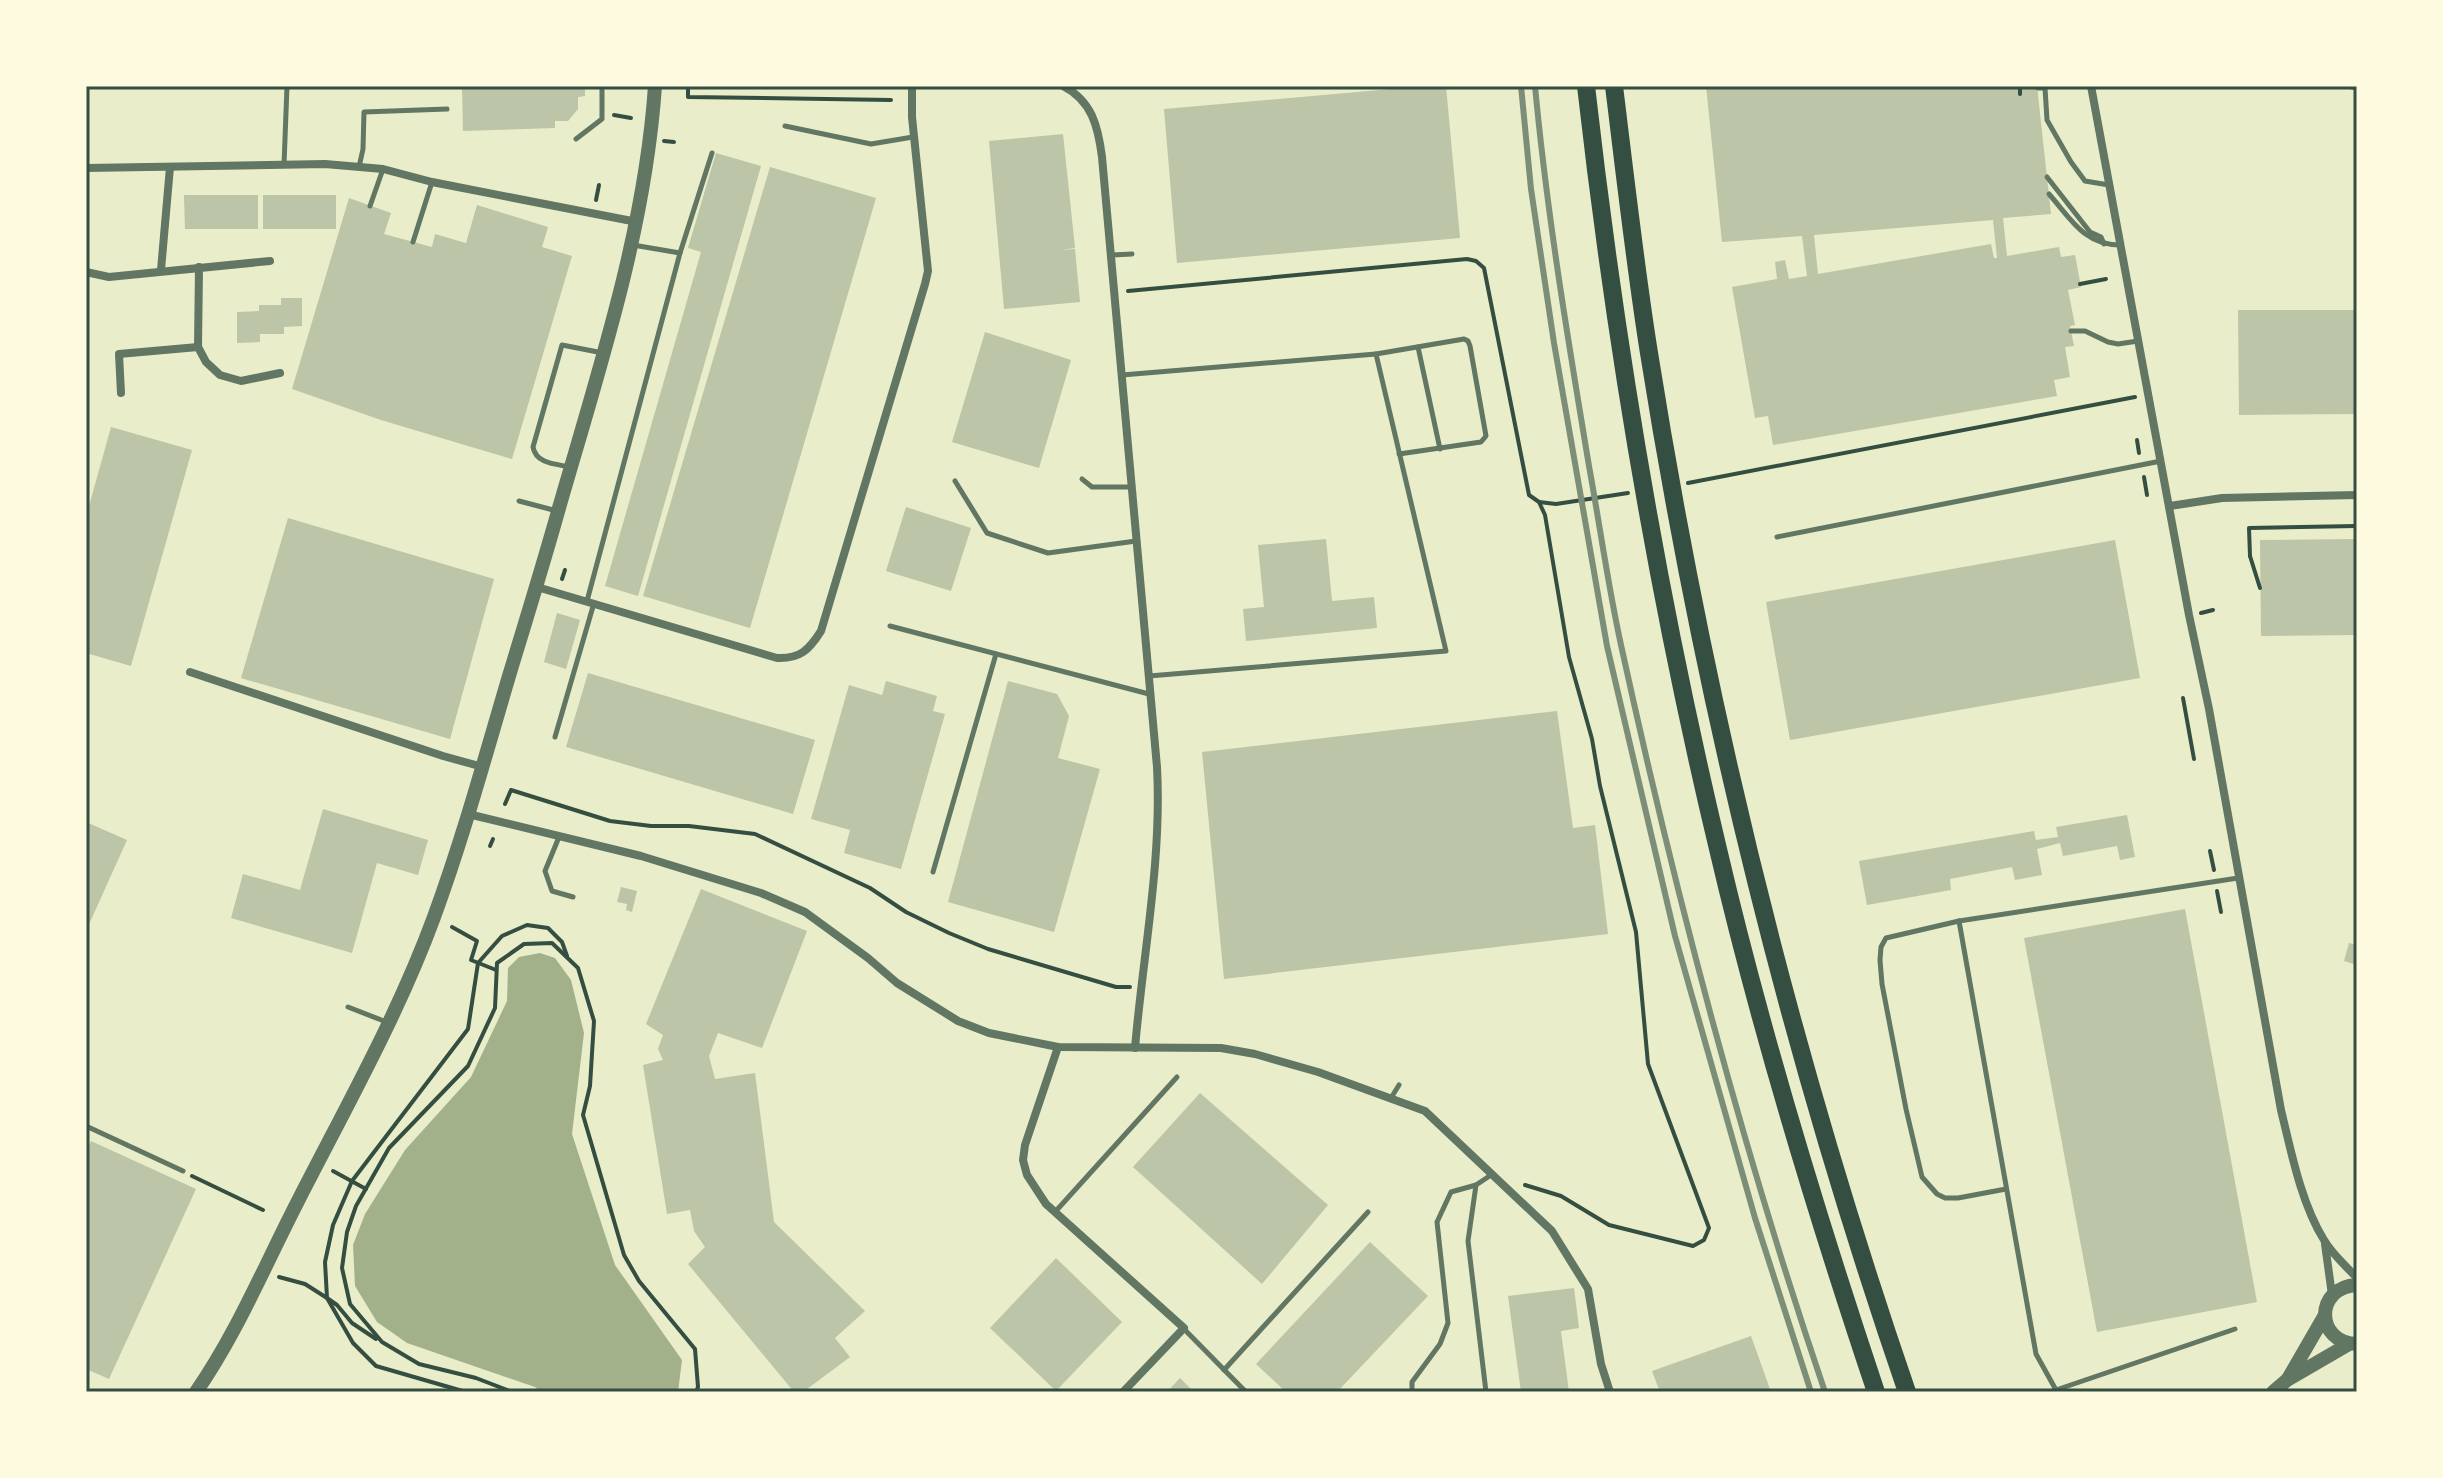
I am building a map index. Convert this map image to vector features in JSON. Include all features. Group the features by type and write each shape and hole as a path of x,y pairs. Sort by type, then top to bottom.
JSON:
{"highway":[{"path":"1586,86 1615,318 1664,599 1725,877 1806,1176 1876,1392"},
{"path":"1614,86 1637,273 1662,430 1720,729 1780,974 1822,1127 1907,1392"}],"street":[{"path":"196,1392 244,1310 389,1024 433,918 483,767 604,353 638,222 655,86"},
{"path":"537,587 777,658 793,659 814,642 821,631 928,271 914,137 912,86"},
{"path":"2091,86 2291,1154 2325,1242 2332,1295"},
{"path":"1067,87 1086,104 1100,138 1159,810 1135,1048"},
{"path":"86,168 283,165 383,169 432,182 638,222"},
{"path":"161,270 170,167"},
{"path":"86,272 109,277 270,261"},
{"path":"199,267 198,347 206,362 220,375 241,381 280,373"},
{"path":"121,393 119,354 198,347"},
{"path":"2170,506 2222,498 2357,495"},
{"path":"190,672 483,767"},
{"path":"468,814 641,856 761,893 805,912 897,983 958,1021 989,1033 1058,1047 1221,1048 1255,1054 1318,1072 1425,1111 1552,1231 1588,1289 1601,1364 1610,1392"},
{"path":"1058,1047 1025,1145 1023,1160 1027,1175 1054,1213 1184,1328 1123,1392"},
{"path":"2325,1242 2357,1278"},
{"path":"2353,1344 2339,1341 2332,1334 2325,1308 2339,1289 2357,1285"},
{"path":"2287,1380 2325,1315"},
{"path":"2273,1392 2287,1380 2353,1344"}],"lane":[{"path":"283,165 287,86"},
{"path":"576,139 602,119 602,86"},
{"path":"2038,88 2045,88 2047,120 2085,181 2110,185"},
{"path":"359,167 364,112 447,109"},
{"path":"785,126 871,144 914,137"},
{"path":"555,737 680,253 712,153"},
{"path":"370,206 383,169"},
{"path":"2047,177 2090,232 2101,237 2105,245"},
{"path":"413,242 432,182"},
{"path":"2049,194 2088,238 2105,245 2121,245"},
{"path":"632,245 680,253"},
{"path":"1112,255 1132,254"},
{"path":"2071,331 2085,331 2118,344 2138,341"},
{"path":"1122,375 1376,354 1464,339 1468,341 1486,436 1481,442 1399,454"},
{"path":"571,467 539,459 534,455 533,447 562,345 604,353"},
{"path":"1418,347 1440,449"},
{"path":"1149,676 1446,651 1376,354"},
{"path":"1777,537 2161,461"},
{"path":"1082,479 1092,487 1132,487"},
{"path":"955,481 987,533 1048,553 1137,540"},
{"path":"519,501 558,512"},
{"path":"890,626 1150,694"},
{"path":"933,872 996,654"},
{"path":"559,836 545,871 552,891 573,897"},
{"path":"2006,1189 1945,1198 1937,1194 1922,1177 1882,984 1881,947 1886,938 1959,921 2238,878"},
{"path":"1959,921 2036,1354 2056,1390 2235,1329"},
{"path":"348,1007 389,1024"},
{"path":"1054,1213 1177,1077"},
{"path":"1391,1099 1399,1085"},
{"path":"86,1126 183,1171"},
{"path":"1412,1392 1412,1382 1440,1344 1448,1323 1437,1222 1451,1192 1476,1185 1492,1174"},
{"path":"1476,1185 1468,1241 1486,1392"},
{"path":"1224,1370 1368,1212"},
{"path":"1184,1328 1246,1392"}],"path":[{"path":"688,86 688,97 891,100"},
{"path":"2020,86 2020,94"},
{"path":"2342,86 2357,88"},
{"path":"595,206 599,185"},
{"path":"1125,292 1467,259 1476,261 1484,268 1487,278 1529,495 1539,502 1556,504 1632,493"},
{"path":"2080,284 2106,279"},
{"path":"1686,483 2148,394"},
{"path":"1492,1174 1561,1196 1609,1225 1684,1244 1693,1246 1704,1240 1709,1228 1648,1064 1636,932 1600,786 1592,739 1569,657 1545,515 1539,502"},
{"path":"2260,588 2250,556 2249,528 2357,526"},
{"path":"2199,613 2213,610"},
{"path":"2183,698 2194,759"},
{"path":"505,804 511,790 610,821 755,834 870,888 906,912 962,939 1116,987 1123,985"},
{"path":"490,846 493,839"},
{"path":"466,1392 376,1366 353,1343 327,1298 325,1262 333,1225 352,1181 468,1029 478,963 502,936 527,925 548,928 562,942 568,958"},
{"path":"452,927 477,941 471,960 496,970"},
{"path":"382,1342 350,1304 342,1268 347,1232 356,1206 389,1148 468,1066 495,1008 497,963 524,944 552,943 578,968 594,1021 590,1086 583,1115 624,1255 639,1281 695,1349 696,1392"},
{"path":"183,1171 263,1210"},
{"path":"333,1171 366,1189"},
{"path":"279,1277 305,1284 327,1298 352,1323 419,1364 476,1378 512,1392"}],"shaded area":[{"path":"540,953 555,958 571,980 584,1033 572,1134 615,1265 682,1360 678,1392 541,1392 535,1387 407,1343 377,1322 355,1286 353,1245 365,1214 405,1150 471,1077 507,1001 508,968 519,957"}],"building":[{"path":"462,86 585,86 585,96 578,97 578,109 568,121 555,121 555,128 463,131"},
{"path":"1446,86 1460,238 1177,263 1164,109"},
{"path":"1706,86 2037,86 2051,214 2003,218 2007,256 2059,247 2061,257 2075,255 2081,287 2068,290 2075,325 2070,326 2074,346 2065,347 2070,377 2054,380 2057,396 1773,445 1768,416 1755,418 1732,287 1777,279 1775,262 1785,260 1789,279 1807,276 1802,236 1722,242","holes":["1993,220 1997,258 1994,258 1991,244 1818,274 1814,235"]},
{"path":"1063,134 1075,248 1060,250 1075,249 1080,302 1004,309 989,141"},
{"path":"716,153 761,166 638,596 605,586 701,252 688,248"},
{"path":"770,167 876,198 750,628 643,596"},
{"path":"184,195 258,195 258,229 185,229"},
{"path":"263,195 336,195 336,229 263,229"},
{"path":"349,198 391,213 384,234 432,247 435,234 466,243 477,205 548,227 542,247 572,256 512,459 381,420 292,389"},
{"path":"281,298 302,298 302,326 284,327 284,334 260,334 260,342 237,343 237,312 259,311 259,305 281,305"},
{"path":"2238,310 2357,310 2357,414 2239,415"},
{"path":"985,332 1071,360 1039,468 952,442"},
{"path":"111,427 192,450 131,666 86,653 86,517"},
{"path":"906,507 971,528 951,591 886,571"},
{"path":"288,518 494,579 450,739 241,678"},
{"path":"1326,539 1332,601 1374,597 1377,628 1246,641 1243,609 1264,607 1258,545"},
{"path":"2357,539 2357,635 2261,636 2260,540"},
{"path":"2115,540 2140,678 1790,740 1766,602"},
{"path":"557,613 580,620 566,669 544,662"},
{"path":"588,673 815,740 793,814 566,747"},
{"path":"886,681 937,696 933,711 945,714 901,869 844,853 850,830 811,819 849,685 882,695"},
{"path":"1008,681 1057,694 1069,716 1058,758 1100,769 1054,932 948,902"},
{"path":"1557,711 1573,828 1595,825 1608,934 1224,979 1202,752"},
{"path":"323,809 428,840 418,875 377,863 352,953 231,918 243,874 300,890"},
{"path":"2127,815 2135,857 2120,860 2117,846 2063,856 2060,843 2037,849 2042,875 2015,880 2012,867 1950,879 1951,890 1867,905 1859,861 2034,831 2036,840 2058,837 2056,827"},
{"path":"86,822 127,840 86,931"},
{"path":"621,887 637,891 632,912 626,910 627,904 617,902"},
{"path":"701,889 807,931 762,1048 718,1033 709,1056 715,1079 755,1073 774,1222 865,1311 835,1338 850,1357 803,1392 794,1392 688,1264 705,1247 694,1231 690,1210 667,1214 643,1065 663,1060 658,1049 663,1035 646,1024"},
{"path":"2185,909 2257,1302 2097,1332 2024,938"},
{"path":"2349,943 2357,945 2357,965 2344,961"},
{"path":"1200,1093 1328,1205 1262,1284 1133,1167"},
{"path":"91,1141 196,1189 109,1379 86,1369 86,1153"},
{"path":"1370,1242 1428,1296 1337,1392 1286,1392 1256,1364"},
{"path":"1056,1258 1122,1322 1056,1391 990,1328"},
{"path":"1574,1288 1579,1328 1561,1331 1569,1392 1521,1392 1508,1296"},
{"path":"1751,1336 1771,1392 1660,1392 1652,1371"},
{"path":"1180,1378 1194,1392 1167,1392"}],"railway":[{"path":"1521,86 1531,189 1554,343 1607,646 1675,936 1755,1218 1811,1392"},
{"path":"1535,86 1566,324 1621,645 1664,834 1712,1022 1766,1208 1825,1392"}]}
